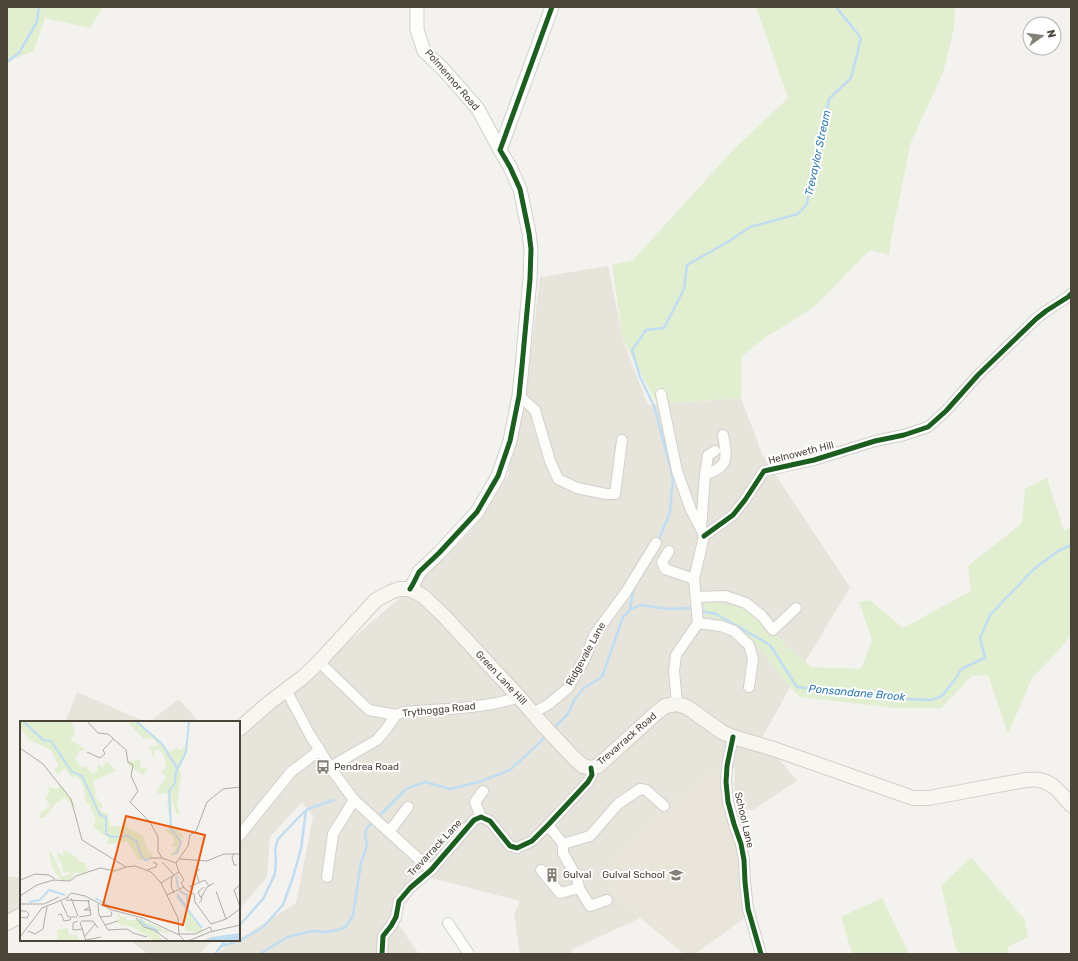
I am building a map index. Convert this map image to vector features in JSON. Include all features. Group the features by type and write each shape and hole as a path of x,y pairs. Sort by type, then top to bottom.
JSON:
{"main road":[{"path":"240,728 302,678 319,662 376,600 399,589 410,588"},
{"name":"Green Lane Hill","path":"410,588 423,596 433,605 574,758 583,766 591,768"},
{"path":"677,704 687,707 722,732 733,737 774,749 913,798 929,798 1026,780 1039,780 1049,783 1062,793 1071,805"},
{"name":"Trevarrack Road","path":"591,768 598,766 637,729 665,706 677,704"},
{"path":"7,923 20,916"}],"street":[{"name":"Polmennor Road","path":"410,588 414,584 419,572 477,512 498,476 510,441 519,396 527,322 531,249 520,189 510,167 478,108 443,69 424,51 417,30 417,7"},
{"path":"500,150 552,7"},
{"name":"Helnoweth Hill","path":"703,532 733,515 764,471 814,460 928,427 946,411 978,375 1036,319 1071,294"},
{"path":"661,394 677,471 691,510 703,532"},
{"path":"519,396 535,410 550,461 558,478 577,488 606,494 615,494 622,440"},
{"path":"705,474 716,470 724,463 726,456 723,435"},
{"path":"677,704 674,671 676,655 698,621 694,579 703,532 705,474 708,455 716,451"},
{"name":"Ridgevale Lane","path":"533,713 549,704 568,688 585,658 595,634 626,592 656,544"},
{"path":"669,550 662,562 665,569 694,579"},
{"path":"696,601 725,596 746,603 762,616 773,630 796,608"},
{"path":"698,621 721,626 734,631 749,645 753,659 749,688"},
{"path":"319,662 368,710 396,715"},
{"path":"286,690 330,767 354,800 431,870"},
{"name":"Trythogga Road","path":"330,767 377,740 396,715 403,712 504,702 519,697"},
{"name":"School Lane","path":"733,737 727,766 726,782 728,802 741,844 744,860 748,909 761,954"},
{"path":"240,835 291,772 320,750"},
{"path":"483,791 475,802 481,817 490,821 510,846 517,848 532,840 588,782 592,775 591,768"},
{"path":"563,844 590,836 618,804 640,789 646,790 664,806"},
{"path":"327,877 333,834 354,800"},
{"path":"389,832 408,807"},
{"name":"Trevarrack Lane","path":"382,954 382,936 396,917 399,901 410,888 431,870 474,820 481,817"},
{"path":"548,825 563,844 563,853 577,878 579,888 590,906 607,900"},
{"path":"541,870 560,893 579,888"},
{"path":"448,923 469,954"}],"shaded area":[{"path":"608,266 623,340 648,405 741,398 763,456 850,587 790,687 762,738 797,781 753,810 733,808 735,769 720,764 654,816 615,854 609,892 640,918 571,950 573,954 520,954 514,914 520,901 416,874 395,895 391,914 419,954 215,954 235,941 240,941 240,938 296,903 313,817 302,802 270,837 267,877 240,908 240,736 307,683 318,668 401,597 420,586 426,571 470,532 508,476 528,374 540,277"},
{"path":"77,692 144,721 65,721"},
{"path":"179,699 198,721 150,721"},
{"name":"Gulval School","path":"720,764 724,802 739,859 740,892 746,917 695,954 684,954 609,892 615,854 654,816"},
{"path":"7,876 20,878 20,910 7,915"},
{"path":"131,941 211,941 200,954 148,954"}],"green space":[{"path":"7,7 103,7 90,28 45,18 34,51 7,61"},
{"path":"756,7 955,7 954,28 943,73 911,142 889,255 870,250 813,308 766,337 742,356 741,398 657,404 623,340 612,265 633,260 734,149 788,98"},
{"path":"1047,478 1064,531 1071,527 1071,635 1032,678 1008,734 988,675 972,676 941,708 896,708 800,697 750,639 724,621 705,615 705,601 736,606 759,616 790,650 812,667 861,669 872,640 859,602 870,600 903,628 971,591 968,566 1022,523 1025,489"},
{"path":"971,857 1025,920 1028,937 1008,947 1008,954 960,954 956,949 941,886"},
{"path":"882,898 909,954 852,954 841,917"}],"waterway":[{"path":"7,62 20,52 37,22 39,7"},
{"name":"Trevaylor Stream","path":"658,542 670,512 673,478 654,406 640,377 632,350 646,330 664,328 684,289 687,265 726,243 750,227 798,214 807,204 809,186 824,130 829,99 851,78 861,38 836,7"},
{"name":"Ponsandane Brook","path":"700,611 716,614 770,645 797,687 903,699 931,700 942,696 961,669 985,658 980,638 990,615 1034,569 1058,551 1071,545"},
{"name":"Trevaylor Stream","path":"630,609 634,587"},
{"name":"Ponsandane Brook","path":"553,729 568,714 574,700 584,688 602,677 623,617 630,610 640,605 668,609 695,609"},
{"name":"Ponsandane Brook","path":"378,817 406,789 425,782 450,789 479,782 510,770 547,735"},
{"name":"Ponsandane Brook","path":"240,940 263,927 283,905 301,849 306,810 334,800"},
{"name":"Ponsandane Brook","path":"240,925 263,899 275,874 275,849 278,839 305,811"},
{"name":"Ponsandane Brook","path":"260,954 287,937 312,931 326,932 346,927 353,915 361,863 367,846 365,834 367,828 374,821"},
{"name":"Ponsandane Brook","path":"215,954 225,941"},
{"name":"Ponsandane Brook","path":"220,947 237,941"}],"cycle path":[{"path":"410,589 419,572 477,512 498,476 510,441 519,396 530,279 531,249 520,189 500,150 552,7"},
{"path":"704,536 733,515 764,471 814,460 875,441 904,435 928,427 946,411 978,375 1036,319 1071,294"},
{"path":"733,737 727,766 726,782 728,802 741,844 744,860 748,909 761,954"},
{"path":"382,954 383,936 396,917 399,901 410,888 431,870 474,820 481,817 490,821 510,846 517,848 532,841 588,782 592,775 591,768"}],"place":[{"name":"Pendrea Road","path":"323,767"},
{"name":"Gulval","path":"552,875"},
{"name":"Gulval School","path":"676,875"}]}
